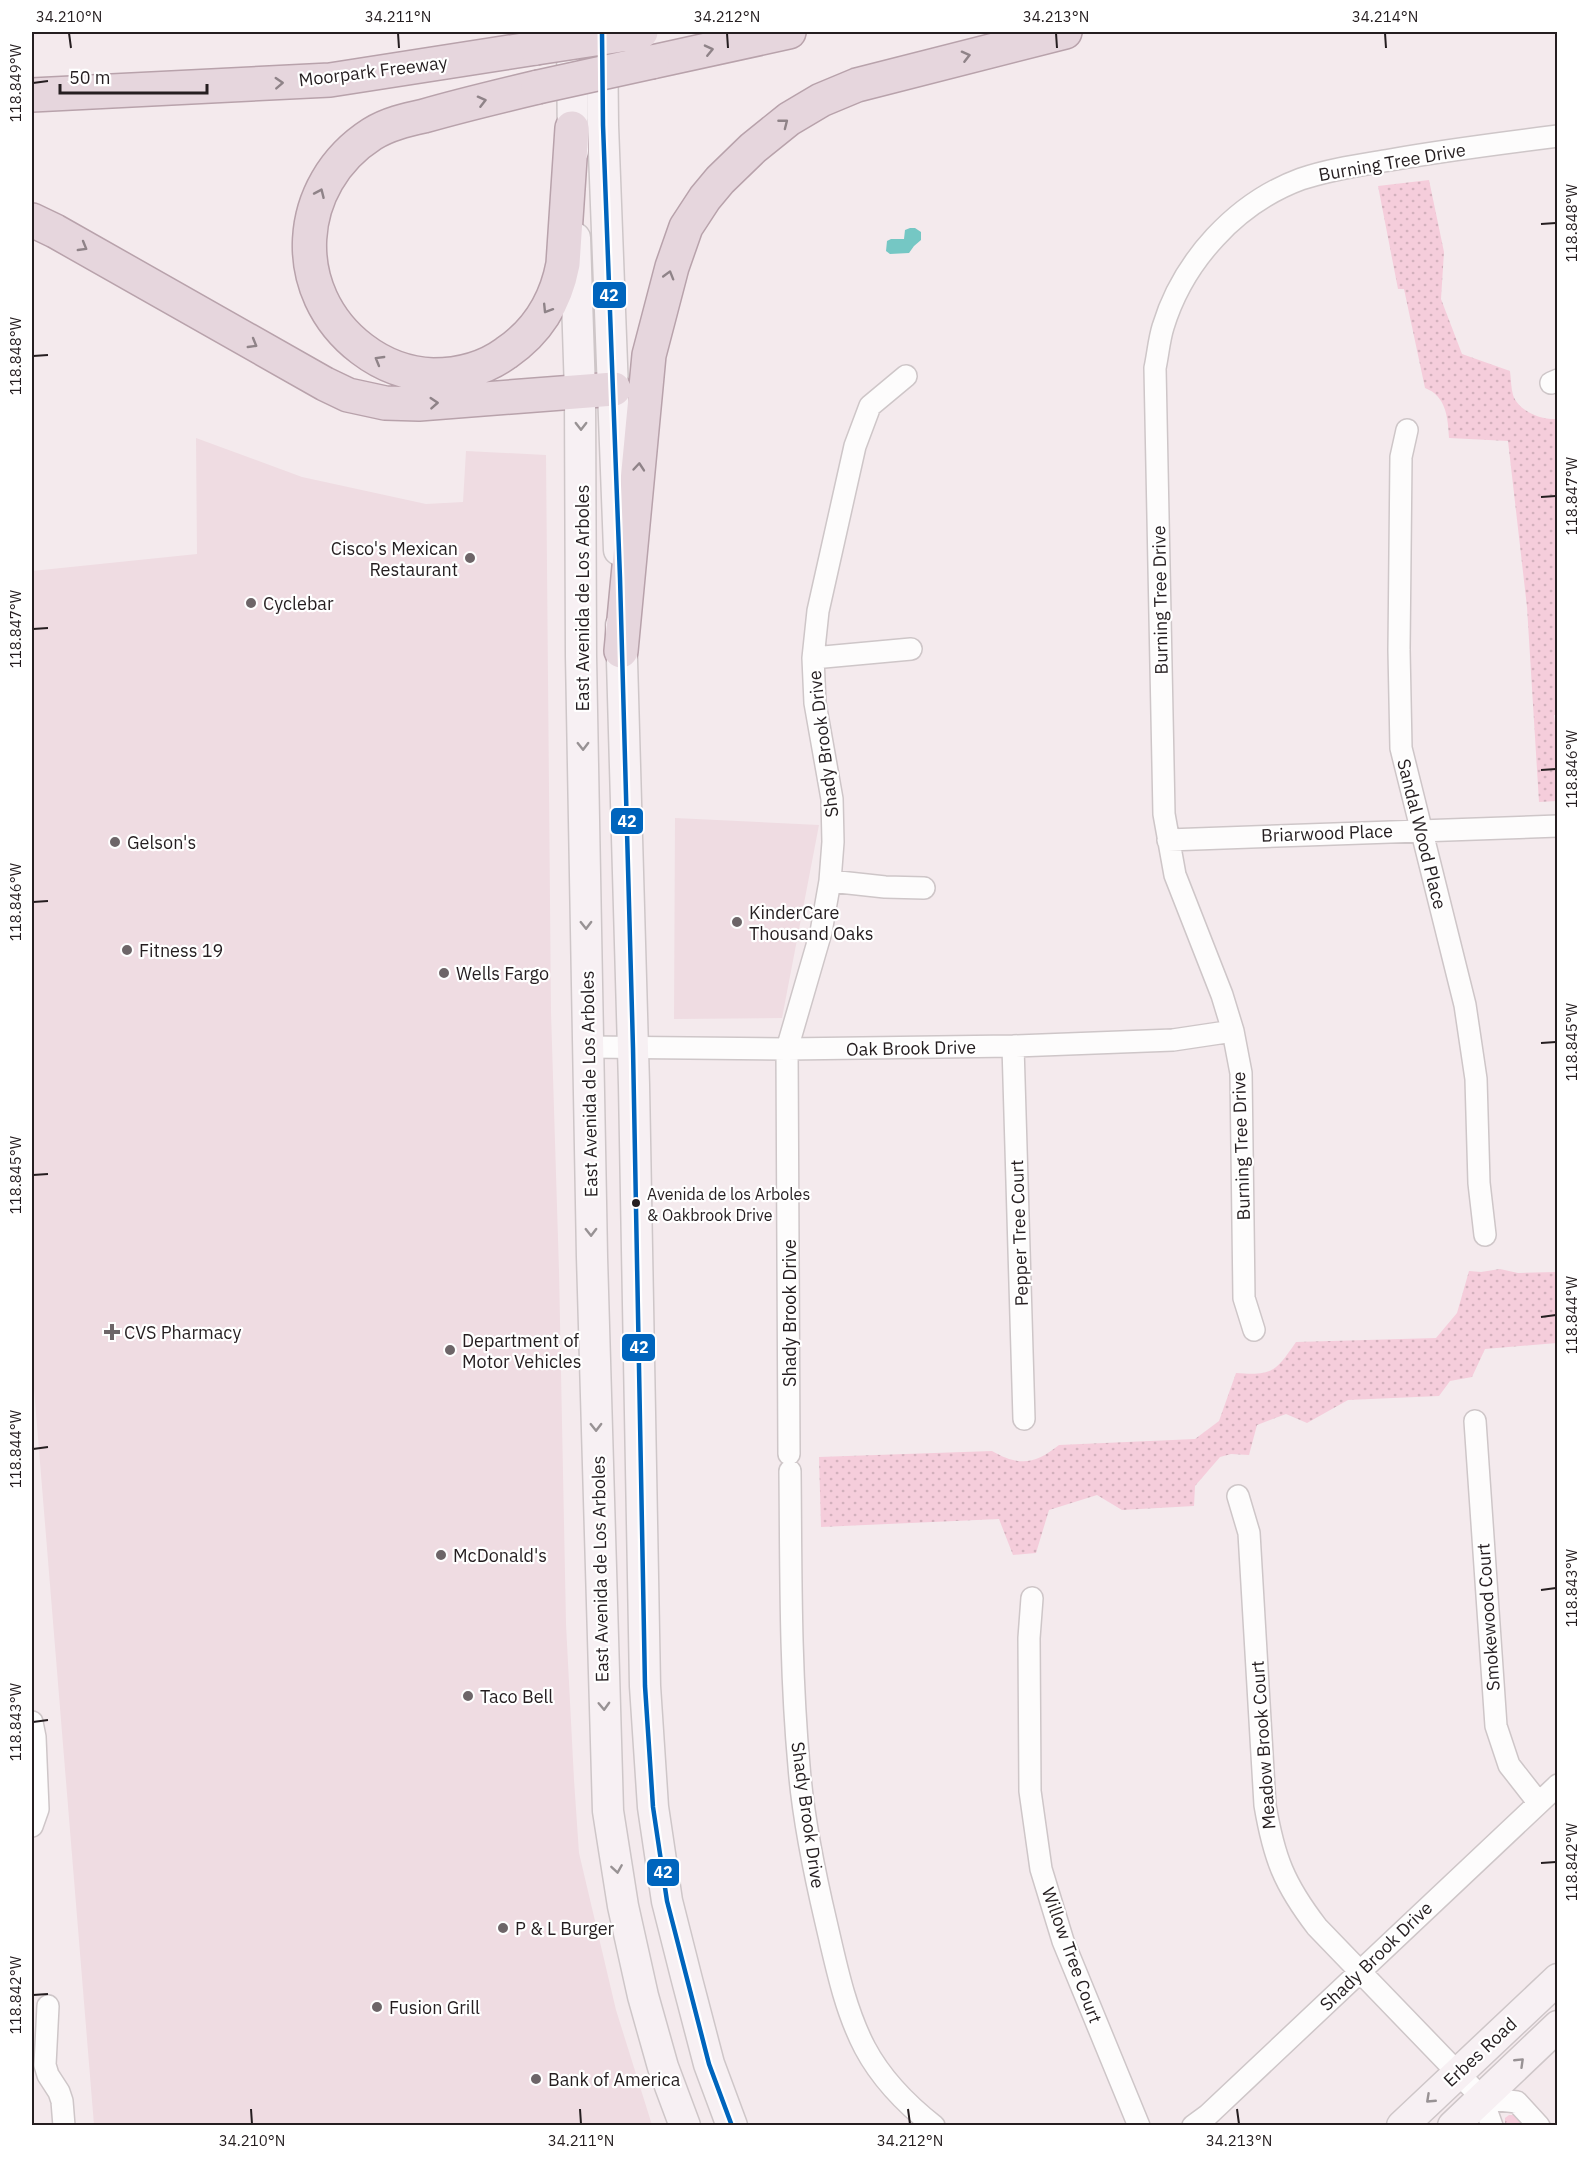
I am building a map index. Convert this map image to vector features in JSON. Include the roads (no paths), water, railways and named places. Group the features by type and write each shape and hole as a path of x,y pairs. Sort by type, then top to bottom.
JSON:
{"highway":[{"name":"Moorpark Freeway","path":"32,95 330,80 641,32"},
{"path":"572,128 560,282 547,310 525,338 513,349 486,364 459,374 415,373 400,370 379,361 351,340 331,318 313,278 310,241 314,211 320,192 339,163 373,133 392,124 538,87 789,32"},
{"path":"621,651 650,355 672,267 686,226 705,198 753,148 789,119 821,100 857,85 1065,32"},
{"path":"32,220 348,395 385,403 419,404 614,389"}],"main road":[{"name":"East Avenida de Los Arboles","path":"572,32 572,128 580,392 581,656 588,1047 608,1811 623,1906 643,1996 663,2067 685,2126"},
{"name":"East Avenida de Los Arboles","path":"602,32 603,124 614,389 633,1048 645,1686 652,1807 667,1901 709,2064 732,2126"},
{"name":"Erbes Road","path":"1402,2126 1557,1979"},
{"name":"Erbes Road","path":"1453,2126 1557,2026"}],"street":[{"name":"Burning Tree Drive","path":"1254,1330 1244,1298 1241,1074 1233,1030 1222,995 1175,875 1164,814 1155,368 1163,327 1179,288 1200,255 1228,223 1250,206 1278,190 1302,179 1332,171 1424,154 1557,136"},
{"name":"Shady Brook Drive","path":"906,376 870,406 855,446 818,611 813,658 815,703 832,800 833,842 830,881 821,932 787,1049 790,1463 794,1689 799,1767 809,1848 836,1965 851,2016 865,2048 885,2079 910,2106 934,2126"},
{"name":"Sandal Wood Place","path":"1407,430 1401,457 1399,650 1401,748 1465,1005 1476,1079 1479,1183 1485,1235"},
{"path":"813,658 911,650"},
{"name":"Briarwood Place","path":"1168,840 1557,826"},
{"path":"830,881 885,887 924,888"},
{"name":"Oak Brook Drive","path":"588,1047 787,1049 1013,1046 1173,1040 1233,1030"},
{"name":"Pepper Tree Court","path":"1013,1046 1024,1419"},
{"name":"Smokewood Court","path":"1475,1421 1496,1726 1509,1765 1538,1802"},
{"name":"Meadow Brook Court","path":"1238,1496 1250,1533 1265,1805 1271,1843 1281,1872 1299,1904 1317,1927 1482,2098 1492,2126"},
{"name":"Willow Tree Court","path":"1032,1598 1029,1638 1030,1791 1041,1869 1063,1941 1139,2126"},
{"path":"32,1722 35,1737 38,1809 32,1826"},
{"name":"Shady Brook Drive","path":"1193,2126 1208,2115 1557,1785"},
{"path":"48,2006 45,2065 59,2091 64,2126"},
{"path":"1482,2098 1517,2102 1539,2126"}],"water":[{"path":"910,228 921,232 921,240 909,253 890,254 886,251 887,241 904,239 905,230"}],"place":[{"name":"Cisco's Mexican Restaurant","path":"470,558"},
{"name":"Cyclebar","path":"251,603"},
{"name":"Gelson's","path":"115,842"},
{"name":"KinderCare Thousand Oaks","path":"737,922"},
{"name":"Fitness 19","path":"127,950"},
{"name":"Wells Fargo","path":"444,973"},
{"name":"Avenida de los Arboles & Oakbrook Drive","path":"636,1203"},
{"name":"CVS Pharmacy","path":"112,1332"},
{"name":"Department of Motor Vehicles","path":"450,1350"},
{"name":"McDonald's","path":"441,1555"},
{"name":"Taco Bell","path":"468,1696"},
{"name":"P & L Burger","path":"503,1928"},
{"name":"Fusion Grill","path":"377,2007"},
{"name":"Bank of America","path":"536,2079"}]}
